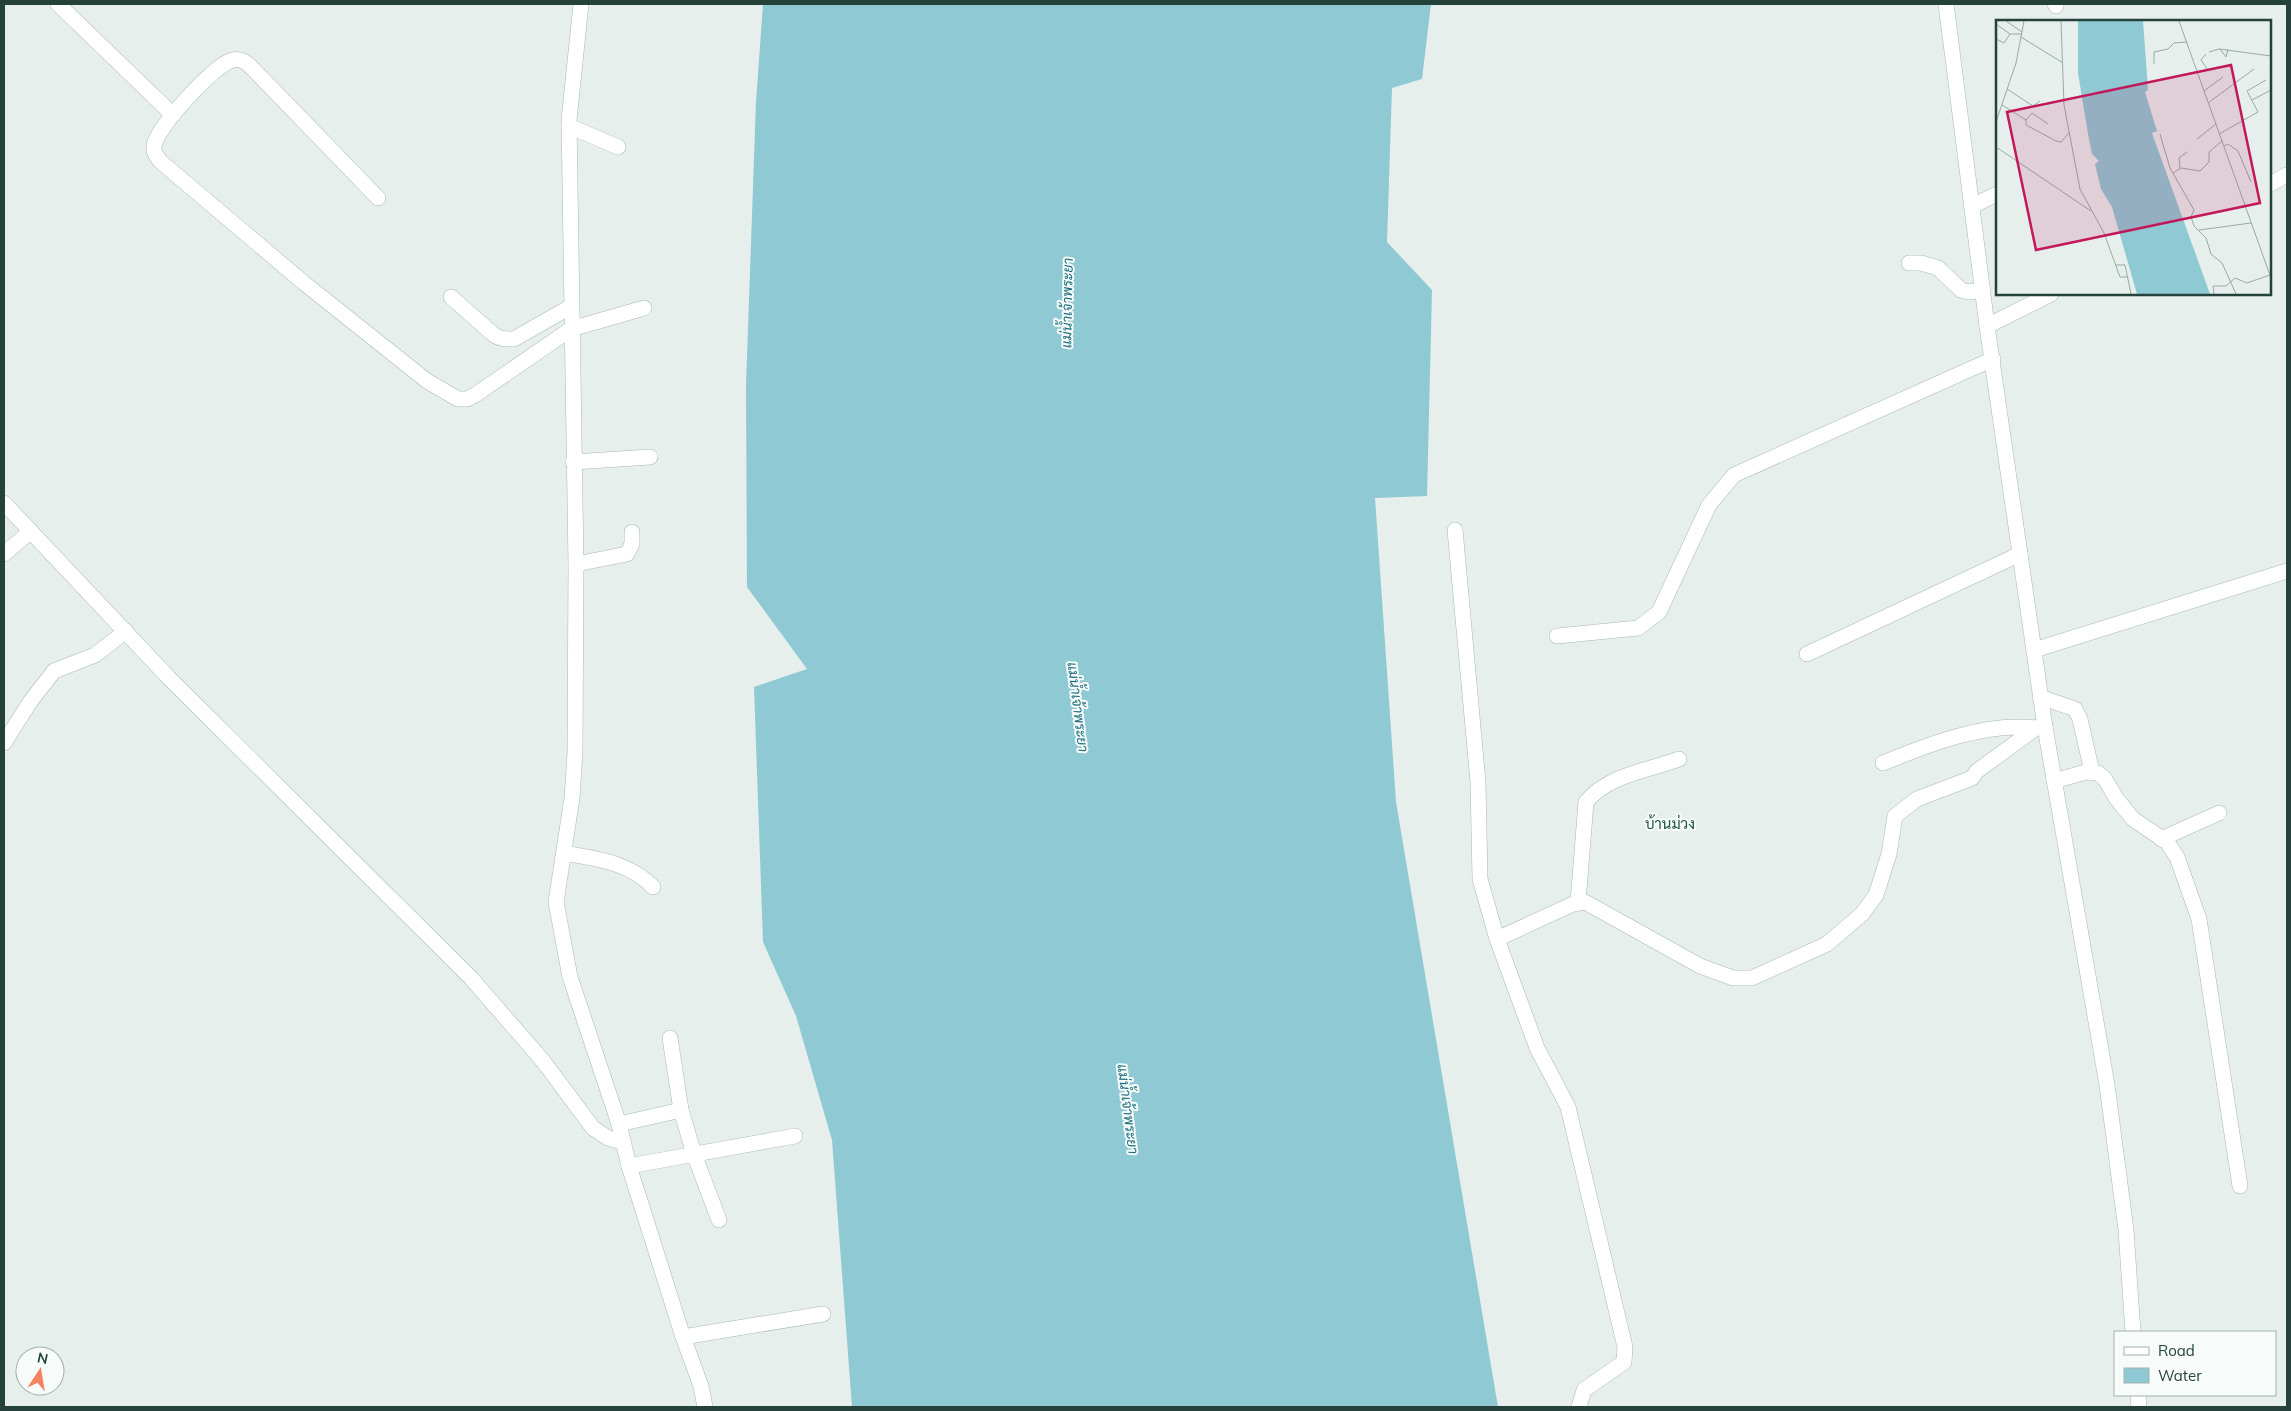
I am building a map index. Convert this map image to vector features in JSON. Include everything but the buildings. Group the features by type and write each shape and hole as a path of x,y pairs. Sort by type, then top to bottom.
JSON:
{"street":[{"path":"58,4 172,114"},
{"path":"581,4 574,52 569,126 570,307 576,564 575,752 572,798 556,897 564,951 570,976 619,1124 629,1166 683,1337 701,1386 705,1407"},
{"path":"1946,4 1987,326 2034,650 2040,697 2041,727 2054,782 2107,1085 2126,1230 2133,1331"},
{"path":"378,198 245,62 238,59 225,62 172,114 156,137 154,146 156,156 162,162 304,283 427,381 453,397 467,399 475,395 571,329 644,308"},
{"path":"569,126 618,147"},
{"path":"2271,183 2287,175"},
{"path":"1972,206 1996,194"},
{"path":"1909,263 1921,263 1938,268 1961,290 1968,292 1983,290"},
{"path":"1987,326 2049,295"},
{"path":"451,297 492,334 498,338 506,339 514,339 570,307"},
{"path":"1557,636 1638,628 1659,612 1709,505 1734,475 1993,359"},
{"path":"573,462 650,457"},
{"path":"4,503 169,678 477,985 543,1061 593,1128 608,1138 622,1142"},
{"path":"1455,530 1478,782 1480,879 1496,939 1538,1048 1568,1107 1625,1346 1624,1362 1584,1390 1579,1407"},
{"path":"4,554 31,531"},
{"path":"576,564 627,554 632,544 632,532"},
{"path":"1807,654 2020,554"},
{"path":"2034,650 2287,571"},
{"path":"4,743 30,702 54,671 95,655 126,631"},
{"path":"2040,697 2075,709 2080,719 2091,766 2105,779 2116,798 2133,819 2167,842 2177,857 2199,919 2240,1186"},
{"path":"1883,764 1953,736 2018,726 2041,727"},
{"path":"1496,939 1578,902 1594,906 1713,972 1741,980 1764,974 1827,944 1872,903 1889,854 1894,821 1898,814 1917,799 1972,778 1977,771 2041,727"},
{"path":"1578,902 1586,802 1597,791 1619,778 1679,759"},
{"path":"2054,782 2091,766"},
{"path":"2161,839 2219,814"},
{"path":"564,853 611,861 636,873 654,888"},
{"path":"670,1038 681,1110 694,1154 719,1220"},
{"path":"619,1124 681,1110"},
{"path":"629,1166 795,1136"},
{"path":"683,1337 823,1314"}],"water":[{"name":"แม่น้ำเจ้าพระยา","path":"763,4 1431,4 1422,79 1392,88 1387,242 1432,290 1427,496 1375,498 1396,802 1498,1407 852,1407 832,1140 796,1016 763,942 754,687 807,669 747,587 746,385 756,102"}],"district":[{"name":"บ้านม่วง","path":"1670,823"}]}
